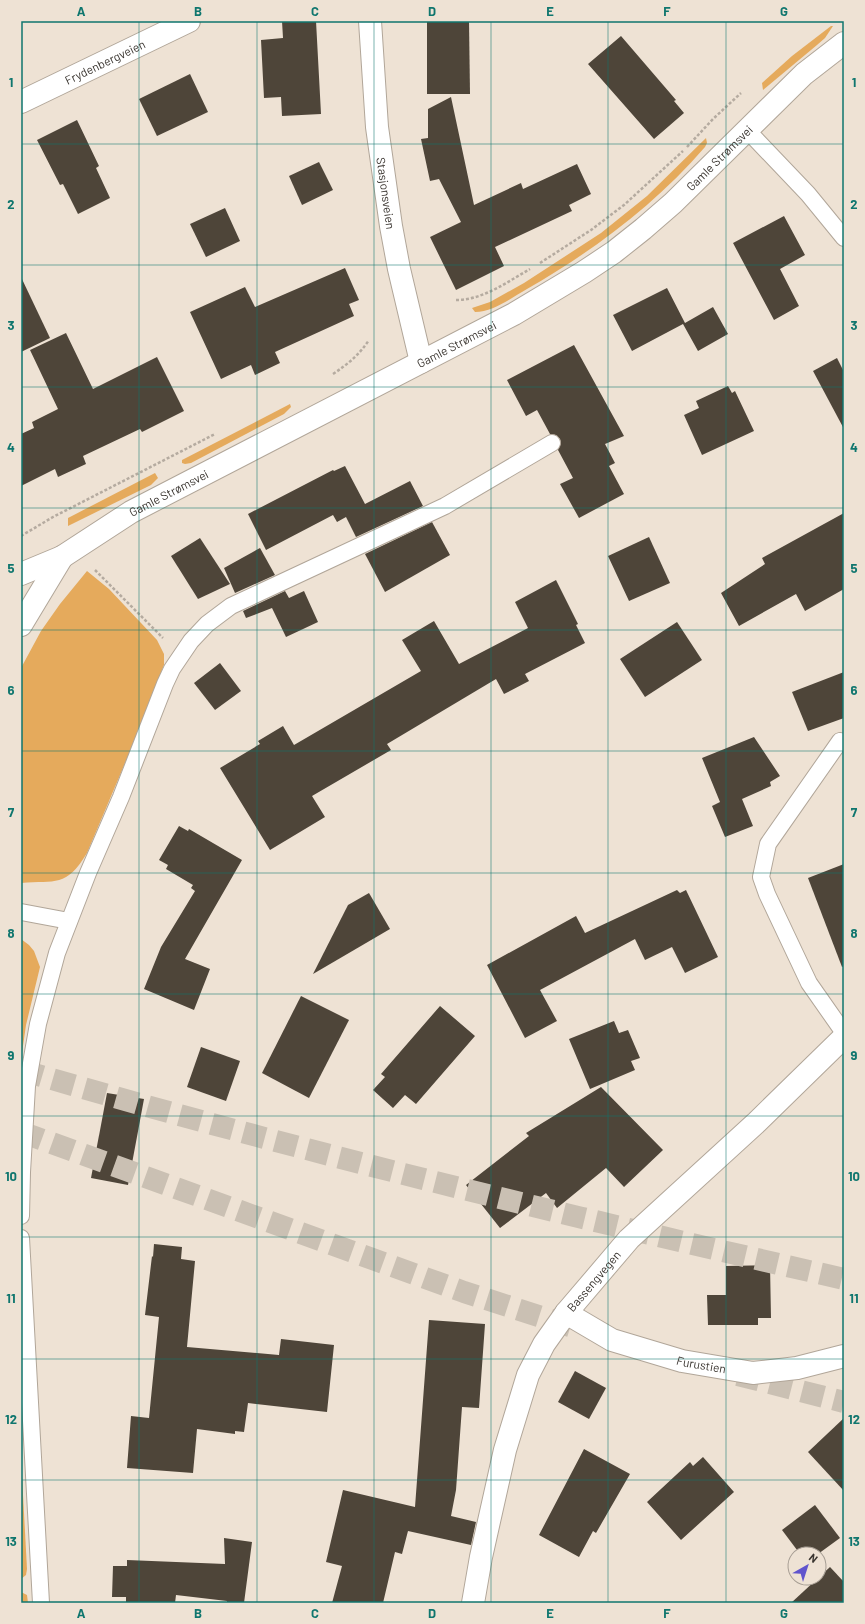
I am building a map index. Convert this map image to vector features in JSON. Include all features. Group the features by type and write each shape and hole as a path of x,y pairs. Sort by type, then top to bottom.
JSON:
{"main road":[{"name":"Frydenbergveien","path":"21,102 189,21"},
{"name":"Stasjonsveien","path":"370,21 377,127 390,226 421,362"},
{"name":"Gamle Strømsvei","path":"21,574 62,557 131,512 520,310 584,272 614,252 643,229 672,203 804,74 844,43"},
{"path":"21,625 62,557"},
{"name":"Bassengvegen","path":"473,1603 481,1557 504,1450 528,1375 544,1344 566,1313 629,1239 757,1122 844,1037"},
{"name":"Furustien","path":"566,1313 612,1340 682,1361 753,1373 797,1368 844,1356"}],"lane":[{"path":"747,130 808,194 844,238"},
{"path":"21,1216 27,1086 44,996 57,953 88,873 121,796 164,684 180,656 191,641 208,624 231,606 343,552 445,506 552,444"},
{"path":"840,741 768,844 761,877 767,894 809,983 844,1033"},
{"path":"21,912 70,921"},
{"path":"21,1238 41,1603"}],"path":[{"path":"539,264 591,230 624,205 742,93"},
{"path":"456,300 468,300 479,297 533,268"},
{"path":"330,375 348,364 360,353 369,340"},
{"path":"21,536 53,517 222,431"},
{"path":"94,569 180,656"}],"shaded area":[{"path":"833,26 825,38 763,90 762,83 792,56"},
{"path":"706,138 707,143 705,147 686,168 622,226 599,243 576,259 502,304 488,310 475,312 472,308 490,302 524,283 601,233 647,196"},
{"path":"290,404 291,407 284,414 191,463 182,463 182,460"},
{"path":"155,473 158,478 151,485 68,526 68,518"},
{"path":"87,571 109,589 157,640 164,654 164,665 134,742 87,853 80,864 73,872 59,880 21,883 21,668 41,631 60,604"},
{"path":"21,939 34,951 40,967 26,1025 21,1060"},
{"path":"21,1457 27,1569 26,1575 21,1579"},
{"path":"21,1592 27,1595 28,1603 21,1603"}],"building":[{"path":"282,21 316,21 321,114 282,116 281,97 264,98 261,40 283,38"},
{"path":"427,21 469,21 470,94 427,94"},
{"path":"621,36 676,100 674,101 684,113 654,139 588,64"},
{"path":"190,74 208,112 157,136 139,99"},
{"path":"451,97 474,205 521,183 523,189 577,164 591,194 569,205 572,211 495,247 504,266 456,290 430,237 461,222 439,179 430,181 421,139 428,138 428,109"},
{"path":"77,120 99,166 96,168 110,198 78,214 63,184 60,185 37,140"},
{"path":"319,162 333,190 302,205 289,176"},
{"path":"225,208 240,241 206,257 190,224"},
{"path":"784,216 805,255 780,269 799,306 774,320 733,243"},
{"path":"345,268 359,300 349,304 354,316 275,352 280,363 255,375 251,365 221,379 190,312 245,287 255,307"},
{"path":"21,277 50,338 21,352"},
{"path":"667,288 685,323 713,307 728,334 698,351 683,324 632,351 613,315"},
{"path":"66,333 93,389 157,357 184,411 142,432 140,429 83,456 86,464 58,477 55,469 21,486 21,434 34,428 32,422 58,409 30,350"},
{"path":"574,345 624,436 605,444 615,463 609,466 624,494 579,518 560,484 573,478 558,450 561,443 560,439 556,435 550,434 537,410 526,416 507,380"},
{"path":"837,358 844,372 844,429 813,371"},
{"path":"728,386 732,393 735,391 754,431 702,455 684,415 699,408 696,401"},
{"path":"345,466 365,504 410,481 423,506 356,537 346,517 337,522 333,515 266,550 248,514 333,470 334,471"},
{"path":"844,513 844,589 805,611 796,594 739,626 721,593 765,564 762,558"},
{"path":"432,522 450,555 385,592 365,554"},
{"path":"649,537 670,583 629,601 608,556"},
{"path":"200,538 230,584 198,599 171,556"},
{"path":"260,548 275,575 235,593 224,568"},
{"path":"556,580 578,624 576,625 585,643 525,674 529,681 504,694 496,679 387,744 391,750 312,796 325,817 270,850 220,768 260,744 258,741 283,726 294,745 421,671 402,640 434,621 459,664 528,628 515,602"},
{"path":"285,591 289,598 304,591 318,622 286,637 272,608 246,618 243,611"},
{"path":"677,622 702,660 645,697 620,659"},
{"path":"220,663 241,691 215,710 194,683"},
{"path":"844,672 844,718 808,731 792,692"},
{"path":"754,737 780,776 770,782 771,786 742,799 753,826 725,837 712,806 720,802 702,758"},
{"path":"179,826 188,831 189,829 242,860 185,959 210,969 194,1010 144,989 161,947 195,891 191,888 193,885 166,869 168,865 159,860"},
{"path":"844,864 844,966 842,967 808,878"},
{"path":"677,890 680,893 686,890 718,957 685,973 672,947 645,960 635,939 540,990 557,1021 525,1038 487,965 576,916 585,933"},
{"path":"369,893 390,929 313,974 348,905"},
{"path":"301,996 349,1020 309,1098 262,1073"},
{"path":"440,1006 475,1036 416,1104 405,1095 393,1108 373,1090 385,1077 381,1074"},
{"path":"614,1021 619,1033 628,1030 640,1058 631,1061 635,1070 590,1089 569,1039"},
{"path":"201,1047 240,1061 226,1101 187,1087"},
{"path":"601,1087 663,1150 624,1187 606,1168 557,1208 546,1193 500,1228 466,1185 529,1136 526,1133"},
{"path":"107,1093 144,1099 128,1185 91,1178"},
{"path":"154,1244 182,1247 181,1259 195,1261 187,1347 279,1355 281,1339 334,1345 327,1412 248,1403 244,1432 235,1431 235,1434 197,1429 193,1473 127,1468 131,1416 149,1418 159,1317 145,1315"},
{"path":"770,1265 771,1318 758,1318 758,1325 708,1325 707,1295 726,1295 726,1266"},
{"path":"429,1320 485,1324 479,1408 462,1407 456,1490 451,1516 476,1522 471,1545 408,1531 402,1554 395,1552 383,1603 332,1603 342,1566 326,1562 343,1490 415,1507"},
{"path":"575,1371 606,1388 589,1419 558,1402"},
{"path":"844,1418 844,1491 808,1452"},
{"path":"584,1449 630,1474 596,1533 593,1531 579,1557 539,1535"},
{"path":"703,1457 734,1492 681,1540 647,1502 690,1462 693,1466"},
{"path":"815,1505 840,1538 827,1547 827,1546 794,1546 782,1530"},
{"path":"224,1538 252,1542 244,1603 227,1603 227,1601 176,1595 175,1603 126,1603 126,1597 112,1597 113,1566 127,1566 127,1560 225,1564"},
{"path":"830,1567 844,1582 844,1603 791,1603 809,1586 827,1586 827,1570"}],"tunnel":[{"path":"21,1070 328,1155 637,1231 844,1279"},
{"path":"21,1132 464,1292 576,1328"},
{"path":"738,1375 844,1402"}]}
